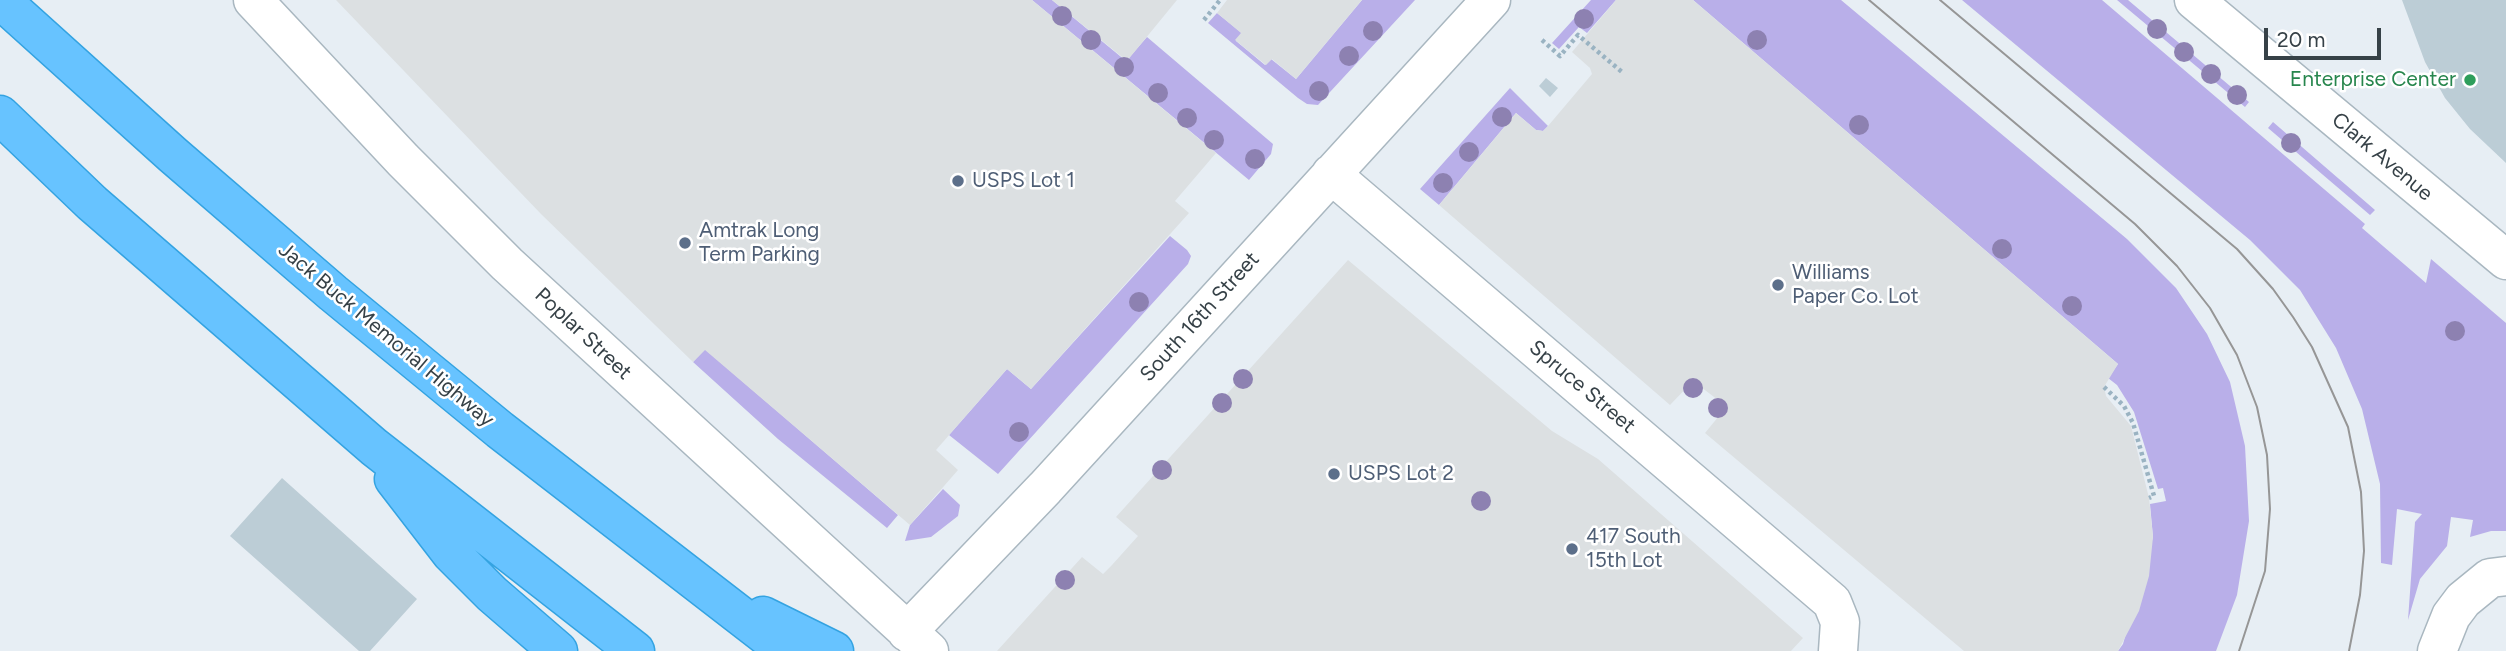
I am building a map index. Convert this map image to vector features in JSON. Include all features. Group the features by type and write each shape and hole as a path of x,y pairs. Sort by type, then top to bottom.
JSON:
{"highway":[{"name":"Jack Buck Memorial Highway","path":"1,0 173,155 333,293 500,429 786,651"},
{"path":"0,115 92,203 374,447 635,651"},
{"path":"374,447 402,493 451,553 492,594 558,651"},
{"path":"716,595 834,651"}],"street":[{"name":"Poplar Street","path":"253,0 403,160 507,264 918,642"},
{"name":"South 16th Street","path":"918,642 1045,488 1491,0"},
{"name":"Clark Avenue","path":"2194,0 2506,260"},
{"name":"Spruce Street","path":"1331,174 1832,602 1840,622 1838,651"},
{"path":"2437,651 2451,616 2463,600 2490,578 2506,576"}],"path":[{"path":"1204,20 1220,0"},
{"path":"1542,40 1560,56 1578,34 1622,72"},
{"path":"2104,387 2124,406 2133,422 2154,496 2149,498"}],"shaded area":[{"name":"USPS Lot 1","path":"336,0 1032,0 1216,153 1175,201 1189,213 1031,389 1007,369 936,450 958,470 910,525 705,350 693,362 541,214"},
{"path":"1032,0 1052,0 1126,61 1147,37 1273,144 1271,154 1249,180"},
{"path":"1052,0 1177,0 1127,61"},
{"path":"1227,0 1362,0 1296,79 1272,59 1266,65 1235,40 1241,33 1217,13"},
{"path":"1362,0 1415,0 1318,105 1307,104 1298,98 1208,23 1217,13 1242,33 1236,41 1265,65 1271,59 1296,79"},
{"path":"1591,0 1616,0 1587,33 1579,27 1559,49 1552,43"},
{"name":"Williams Paper Co. Lot","path":"1616,0 1693,0 2118,364 2104,387 2106,396 2131,426 2149,498 2153,537 2149,576 2139,611 2118,651 1964,651 1705,433 1723,411 1722,403 1693,381 1670,405 1439,205 1516,113 1536,130 1543,131 1548,126 1592,74 1590,68 1572,52"},
{"path":"1693,0 1841,0 2127,239 2176,288 2207,334 2230,382 2245,446 2249,521 2237,595 2216,651 2118,651 2123,644 2153,537 2150,504 2166,501 2163,488 2158,489 2134,412 2117,385 2108,378 2118,364"},
{"path":"1962,0 2102,0 2365,224 2362,228 2426,283 2431,259 2506,323 2506,531 2491,531 2470,537 2473,520 2451,517 2447,546 2420,579 2408,620 2415,522 2422,514 2397,509 2392,565 2381,563 2380,484 2362,409 2336,348 2300,290 2250,240"},
{"path":"2117,0 2128,0 2249,102 2245,107"},
{"path":"1510,88 1548,126 1543,131 1536,130 1516,113 1439,205 1420,189"},
{"path":"2273,122 2375,210 2370,215 2268,128"},
{"path":"1170,236 1191,256 1188,264 998,474 949,435 1007,369 1031,389"},
{"name":"USPS Lot 2","path":"1348,260 1552,431 1598,459 1803,638 1791,651 997,651 1082,557 1103,574 1112,565 1138,536 1116,517"},
{"path":"705,349 898,515 887,528 778,439 693,362"},
{"path":"943,489 960,505 958,516 931,537 905,541 910,525"}],"building":[{"name":"Enterprise Center","path":"2402,0 2506,0 2506,163 2470,129 2445,98 2425,62"},
{"path":"1546,78 1558,88 1550,97 1539,86"},
{"path":"282,478 417,599 370,651 359,651 230,536"}],"tram line":[{"path":"1869,0 2135,224 2177,266 2210,308 2237,355 2257,407 2267,455 2270,509 2265,571 2239,651"},
{"path":"1940,0 2237,249 2273,289 2312,347 2348,427 2361,492 2364,551 2360,595 2349,651"}],"place":[{"name":"Enterprise Center","path":"2470,80"},
{"name":"USPS Lot 1","path":"958,181"},
{"name":"Amtrak Long Term Parking","path":"685,243"},
{"name":"Williams Paper Co. Lot","path":"1778,285"},
{"name":"USPS Lot 2","path":"1334,474"},
{"name":"417 South 15th Lot","path":"1572,549"}]}
